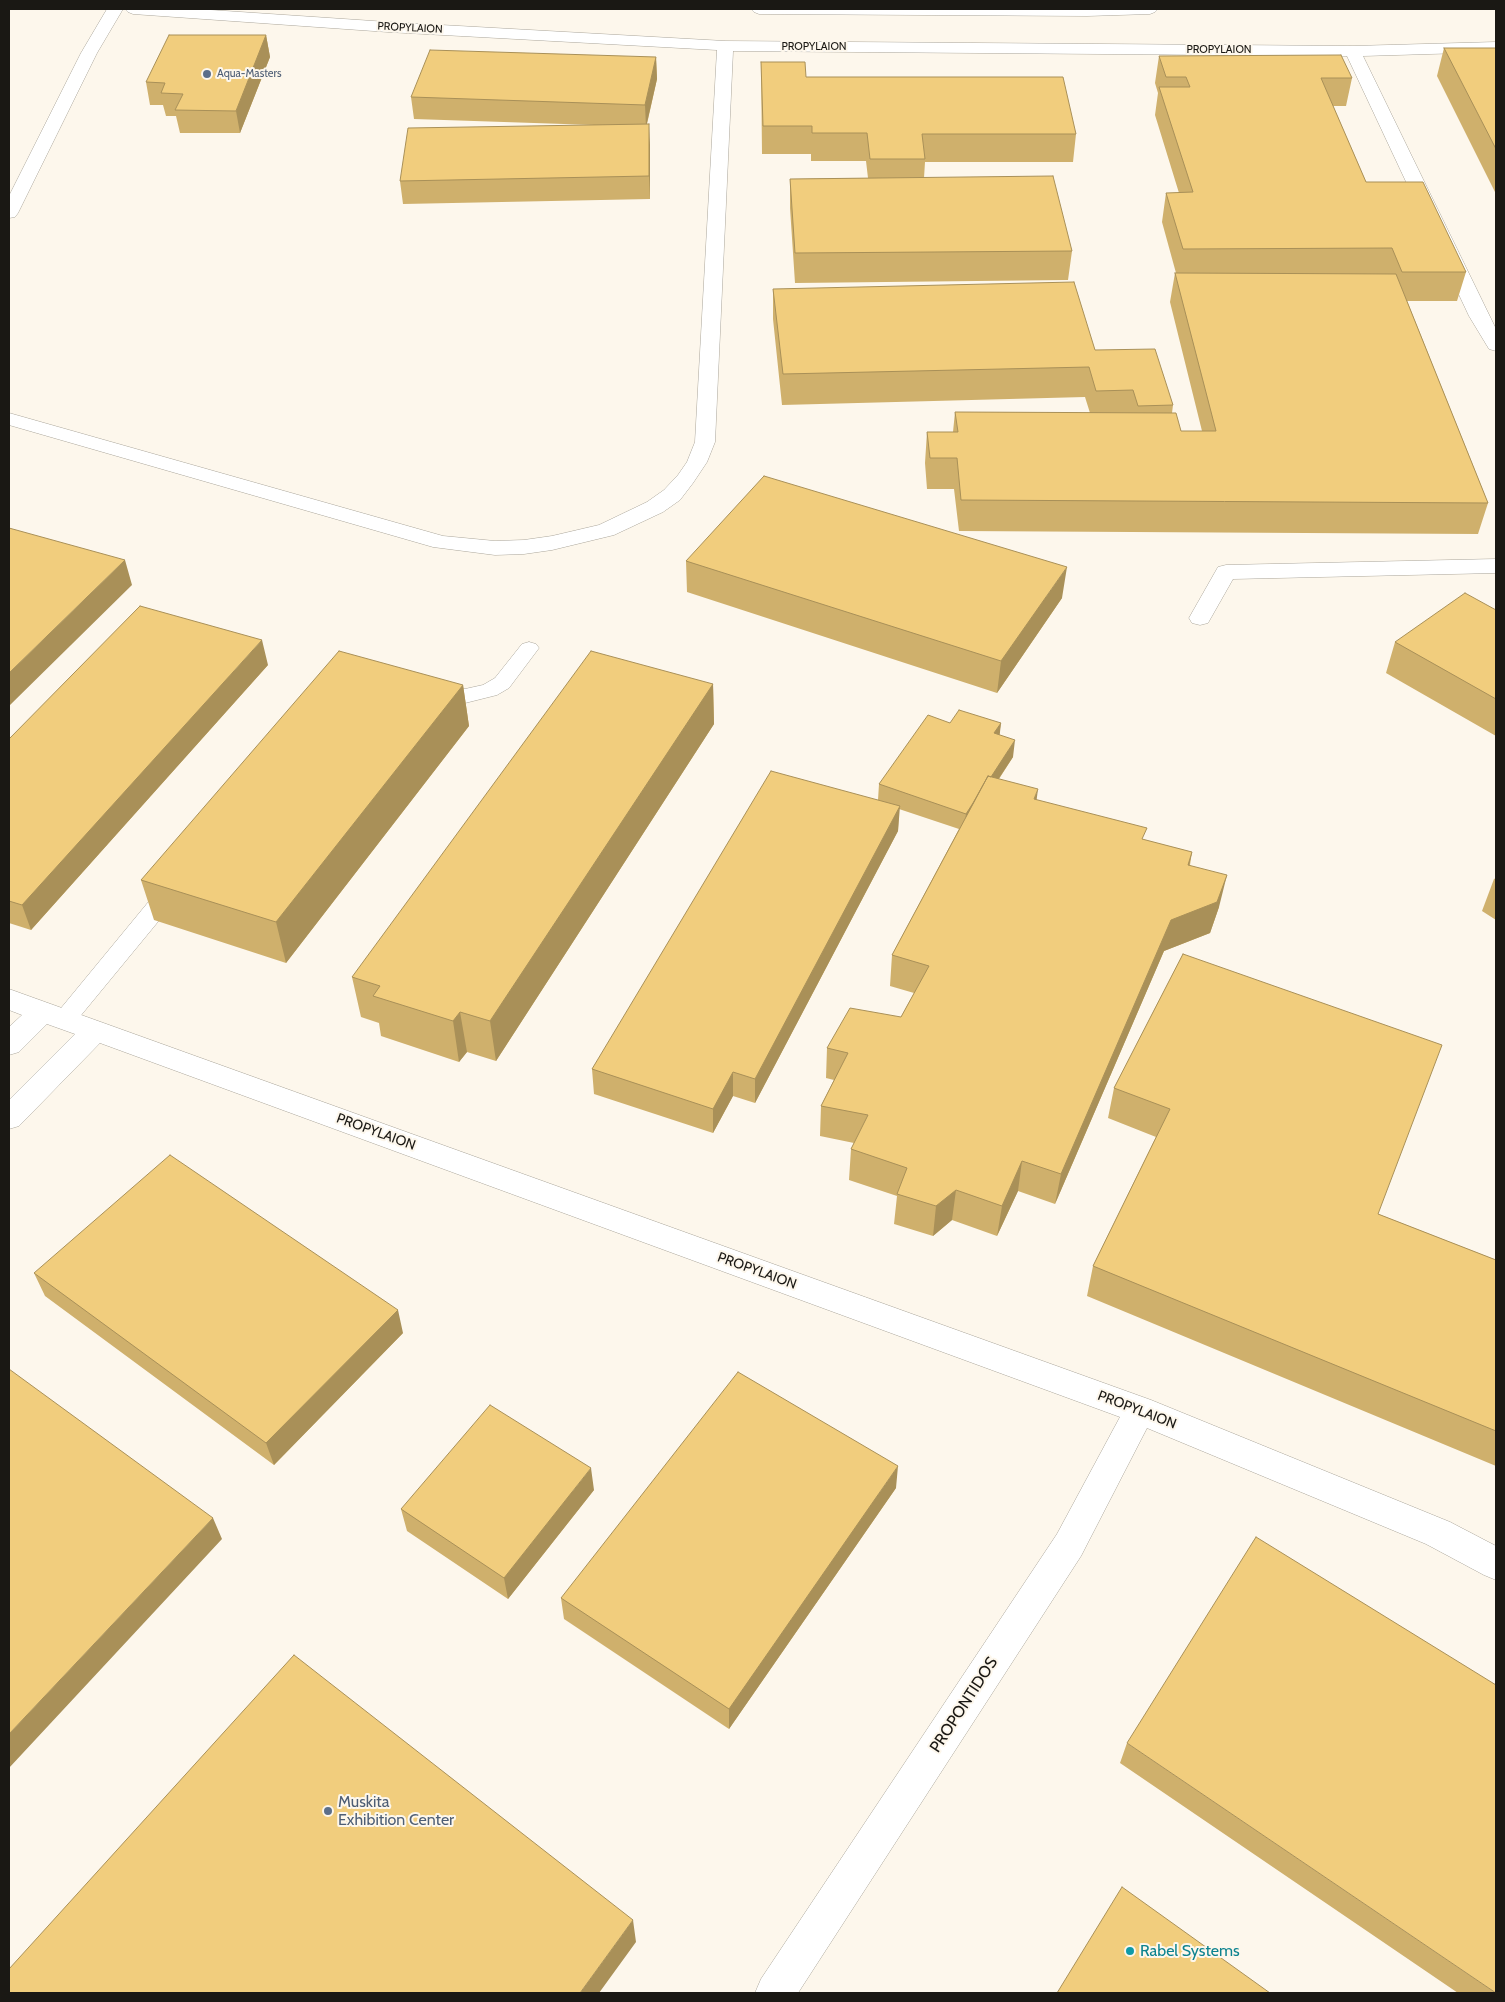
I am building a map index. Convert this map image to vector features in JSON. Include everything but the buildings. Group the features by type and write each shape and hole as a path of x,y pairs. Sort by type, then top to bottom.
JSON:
{"main road":[{"path":"9,213 89,53 115,9"},
{"name":"PROPYLAION","path":"133,9 388,27 726,46 1353,51 1496,47"},
{"path":"759,9 1087,11 1150,9"},
{"path":"9,419 449,543 495,548 524,547 552,543 606,530 655,508 672,495 686,479 697,462 705,442 726,46"},
{"path":"1353,51 1479,316 1496,346"},
{"path":"1200,618 1226,572 1496,566"},
{"name":"PROPYLAION","path":"9,999 1140,1410 1438,1533 1496,1564"},
{"path":"9,1044 54,1015"},
{"path":"9,1118 96,1030"},
{"name":"PROPONTIDOS","path":"775,1993 1069,1545 1140,1410"}],"lane":[{"path":"411,687 449,695 465,696 490,690 502,683 529,648"},
{"path":"54,1015 183,874"}],"place":[{"name":"Aqua-Masters","path":"207,74"},
{"name":"Muskita Exhibition Center","path":"328,1811"},
{"name":"Rabel Systems","path":"1130,1951"}]}
